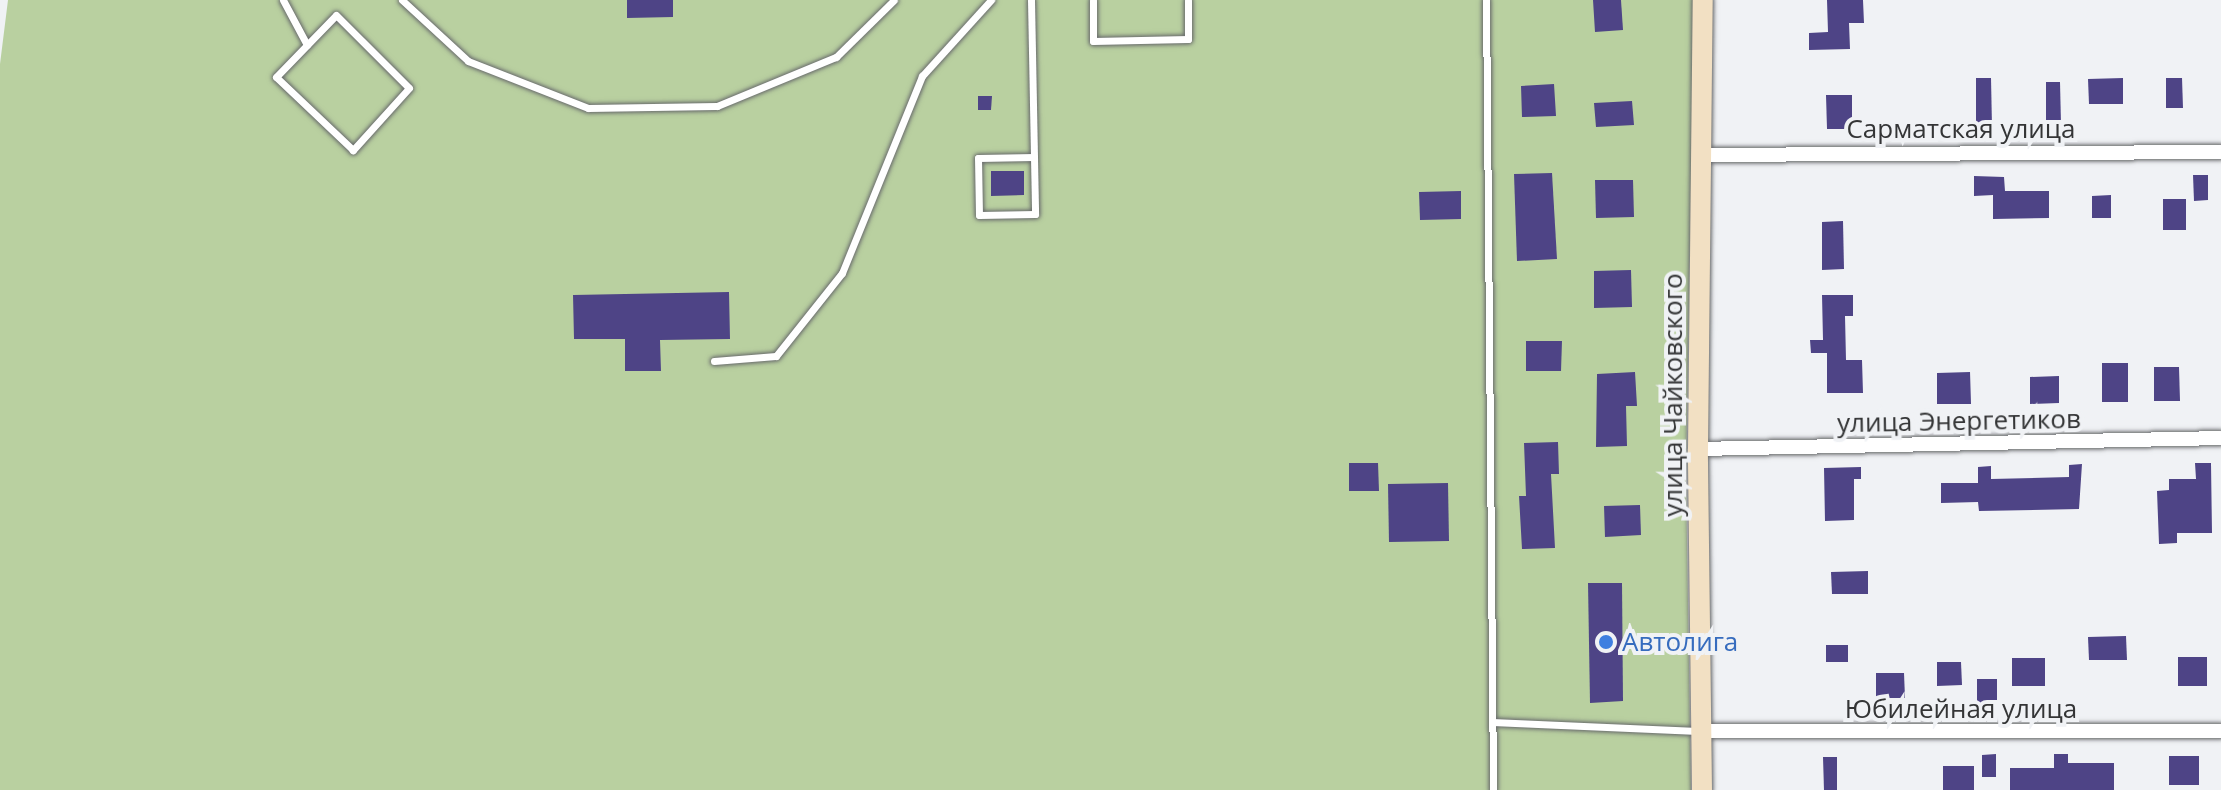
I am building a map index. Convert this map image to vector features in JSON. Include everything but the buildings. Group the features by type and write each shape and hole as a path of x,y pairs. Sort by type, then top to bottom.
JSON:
{"street":[{"name":"улица Чайковского","path":"1702,790 1698,449 1703,0"},
{"name":"Сарматская улица","path":"1701,155 2221,152"},
{"name":"улица Энергетиков","path":"1698,449 2221,438"},
{"name":"Юбилейная улица","path":"1701,731 2221,731"}],"lane":[{"path":"283,0 307,45"},
{"path":"402,0 468,61 588,108 717,106 836,57 894,0"},
{"path":"714,361 776,356 842,273 922,76 991,0"},
{"path":"1031,0 1034,157 1035,214 979,215 978,158 1034,157"},
{"path":"1093,0 1093,41 1188,39 1188,0"},
{"path":"1486,0 1493,790"},
{"path":"336,15 409,88 353,150 276,77 307,45 336,15"},
{"path":"1492,722 1701,731"}],"green space":[{"path":"8,0 1694,0 1686,477 1691,790 0,790 0,64"}],"place":[{"name":"Автолига","path":"1606,642"}]}
